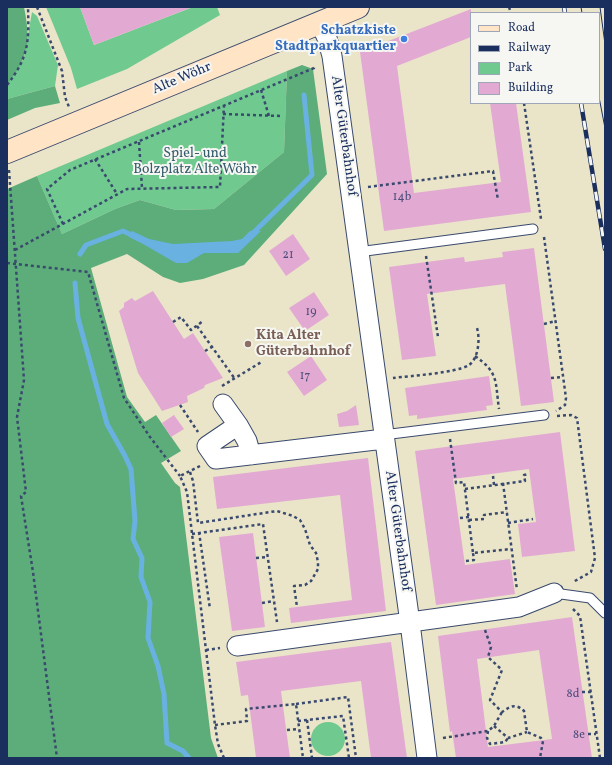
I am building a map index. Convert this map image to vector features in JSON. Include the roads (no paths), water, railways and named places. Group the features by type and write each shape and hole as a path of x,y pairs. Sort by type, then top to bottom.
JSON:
{"street":[{"name":"Alte Wöhr","path":"7,152 358,7"},
{"name":"Alter Güterbahnhof","path":"320,22 330,46 410,623 425,749"},
{"path":"224,404 248,441 251,455"},
{"path":"238,425 207,446 216,459 384,437"},
{"path":"237,646 519,607 554,593"}],"lane":[{"path":"358,252 538,228"},
{"path":"384,437 544,415"},
{"path":"554,593 590,598 605,613"}],"water":[{"path":"132,231 149,239 173,244 232,241 242,239 250,231 261,231 238,253 204,253 187,263 176,263 129,237"}],"waterway":[{"path":"251,235 312,175 304,95"},
{"path":"80,254 86,245 123,231 136,237"},
{"path":"75,283 78,318 107,424 131,469 135,521 133,539 142,558 141,577 150,602 148,638 158,666 164,694 167,743 183,751 189,758"}],"tram line":[{"path":"581,7 582,12"},
{"path":"600,7 605,44"},
{"path":"600,102 605,128"}],"railway":[{"path":"564,7 565,12"},
{"path":"581,104 605,249"}],"place":[{"name":"Schatzkiste Stadtparkquartier","path":"404,39"},
{"name":"Kita Alter Güterbahnhof","path":"248,344"}],"park label":[{"name":"Spiel- und Bolzplatz Alte Wöhr","path":"195,162"}]}
